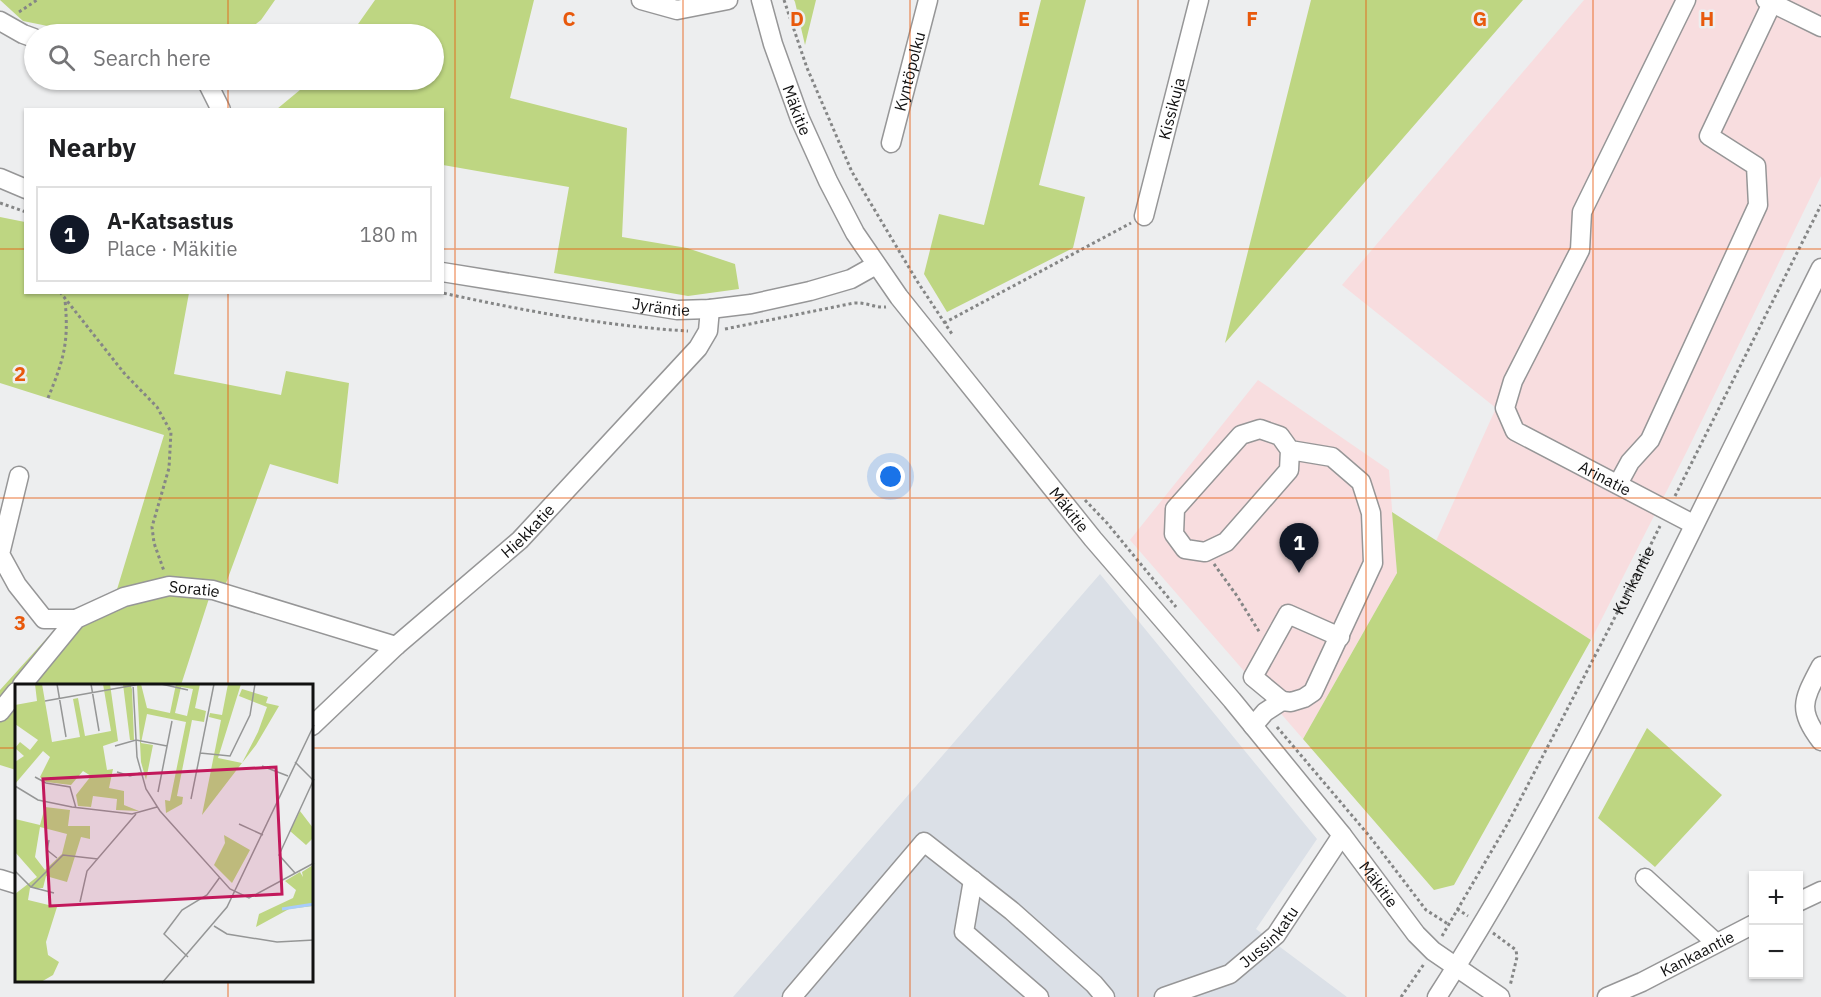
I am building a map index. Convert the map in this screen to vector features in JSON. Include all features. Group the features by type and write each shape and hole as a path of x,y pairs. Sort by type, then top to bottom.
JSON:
{"street":[{"path":"641,0 677,10 728,0"},
{"name":"Mäkitie","path":"761,0 772,44 800,118 828,181 855,232 876,265 899,297 1093,539 1232,700 1342,835 1416,934 1433,951 1456,968"},
{"name":"Kyntöpolku","path":"891,143 928,0"},
{"name":"Kissikuja","path":"1144,216 1199,0"},
{"name":"Arinatie","path":"1686,0 1582,212 1580,250 1513,381 1505,408 1515,431 1693,524"},
{"path":"1618,484 1630,462 1650,440 1758,205 1756,166 1709,136 1769,1 1821,27"},
{"path":"0,21 24,34"},
{"path":"211,90 220,108"},
{"path":"0,178 24,188"},
{"name":"Jyräntie","path":"444,272 677,310 751,304 810,291 851,279 876,265"},
{"name":"Kurikantie","path":"1437,997 1533,837 1610,692 1821,268"},
{"name":"Hiekkatie","path":"314,724 396,646 520,540 576,482 698,348 708,331 710,309"},
{"path":"1260,429 1280,436 1290,450 1289,470 1226,542 1205,552 1185,549 1174,534 1175,509 1241,435 1260,429"},
{"path":"1253,677 1282,701 1291,702 1313,692 1373,562 1371,513 1361,482 1332,457 1290,450"},
{"path":"19,476 0,554 17,585 44,619 76,620"},
{"name":"Soratie","path":"23,684 76,620 124,597 169,586 213,590 396,646"},
{"path":"1232,700 1253,677 1288,614 1340,637"},
{"path":"1821,666 1808,691 1804,709 1809,725 1821,741"},
{"path":"0,712 15,693"},
{"path":"1253,726 1265,712 1282,701"},
{"name":"Jussinkatu","path":"1164,997 1230,974 1276,935 1342,835"},
{"path":"792,997 924,842 1012,911 1094,984 1105,997"},
{"path":"1644,878 1715,942"},
{"path":"0,879 15,884"},
{"path":"973,880 964,932 1039,997"},
{"path":"1803,900 1821,891"},
{"name":"Kankaantie","path":"1607,997 1642,982 1715,942 1752,925"},
{"path":"1456,968 1505,992"}],"path":[{"path":"784,0 807,68 852,172 954,338"},
{"path":"0,203 24,211"},
{"name":"Kurikantie","path":"1401,997 1433,951 1513,813 1612,623 1821,205"},
{"path":"944,323 1144,216"},
{"path":"61,294 124,373 157,407 171,432 169,468 152,527 154,543 164,569 164,587"},
{"path":"48,398 63,362 68,328 64,298"},
{"name":"Mäkitie","path":"1082,497 1107,523 1181,613"},
{"path":"1205,552 1238,596 1269,648"},
{"name":"Mäkitie","path":"1265,712 1371,838 1425,910 1448,924"},
{"path":"1457,909 1516,950 1517,957 1505,992"}],"shaded area":[{"path":"1584,0 1821,0 1821,176 1687,451 1591,640 1436,541 1496,408 1342,285"},
{"path":"1258,380 1389,470 1397,573 1303,739 1130,540"},
{"path":"1100,574 1317,839 1256,929 1347,997 733,997"}],"green space":[{"path":"0,0 275,0 256,24 38,24 23,21"},
{"path":"375,0 534,0 510,98 627,128 622,237 687,248 735,264 739,289 688,296 554,273 569,187 444,165 444,108 278,108 300,90 444,90 444,24 358,24"},
{"path":"794,0 816,0 805,45 795,2"},
{"path":"1041,0 1086,0 1039,185 1085,197 1073,248 947,312 924,274 939,214 984,225"},
{"path":"1311,0 1523,0 1225,343"},
{"path":"0,217 24,222 24,294 189,294 174,374 281,395 286,371 349,383 338,484 270,464 225,586 214,583 181,684 15,684 15,770 0,765 0,690 56,628 115,596 164,435 0,383"},
{"path":"1392,512 1591,640 1454,885 1434,890 1303,739 1397,573"},
{"path":"1647,728 1722,795 1655,867 1598,818"}],"place":[{"name":"A-Katsastus","path":"1299,573"}]}
